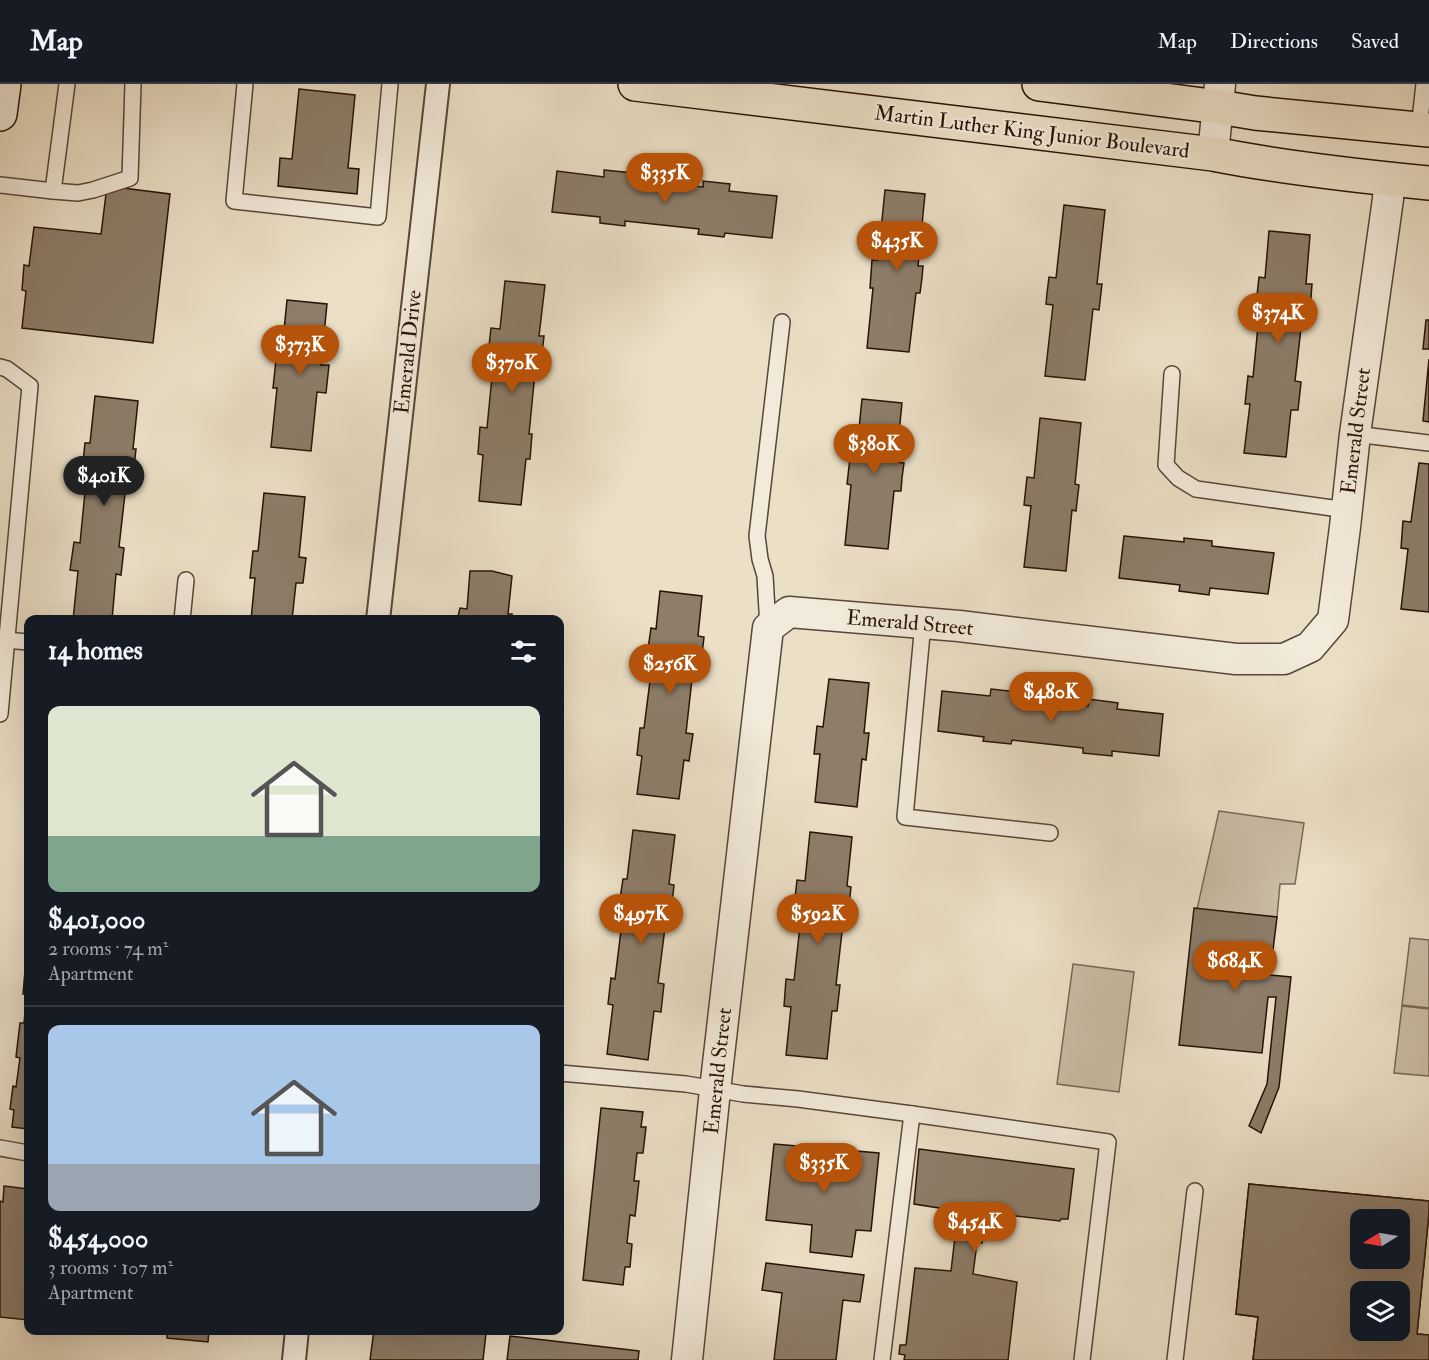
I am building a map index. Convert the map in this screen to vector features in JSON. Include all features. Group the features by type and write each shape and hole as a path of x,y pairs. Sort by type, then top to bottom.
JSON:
{"main road":[{"path":"0,114 4,84"},
{"name":"Martin Luther King Junior Boulevard","path":"635,84 1213,154 1252,162 1429,183"},
{"path":"1039,84 1219,95 1255,113 1424,130"}],"street":[{"name":"Emerald Drive","path":"379,615 438,84"},
{"path":"1213,154 1219,95"},
{"name":"Emerald Street","path":"687,1360 715,1090 768,628 789,612 923,623 1236,659 1284,659 1310,647 1333,620 1389,179"},
{"path":"294,1360 296,1335"}],"lane":[{"path":"53,191 67,84"},
{"path":"0,185 78,193 130,178 133,84"},
{"path":"245,84 234,201 378,217 390,84"},
{"path":"1424,84 1424,130"},
{"path":"768,628 765,576 757,536 782,322"},
{"path":"0,367 7,369 30,386 0,714"},
{"path":"1172,374 1166,465 1178,478 1196,489 1347,510"},
{"path":"1355,434 1429,443"},
{"path":"182,615 186,580"},
{"path":"923,623 905,817 1050,833"},
{"path":"6,640 24,642"},
{"path":"564,1072 686,1084 715,1090 943,1118 1108,1142 1082,1360"},
{"path":"882,1360 912,1114"},
{"path":"0,1148 24,1152"},
{"path":"1175,1360 1195,1191"}],"shaded area":[{"path":"1219,811 1304,823 1295,884 1280,884 1277,917 1197,909"},
{"path":"1410,938 1429,940 1429,1008 1402,1005"},
{"path":"1073,964 1134,972 1119,1092 1057,1084"},
{"path":"1402,1006 1429,1009 1429,1076 1394,1073"}],"building":[{"path":"299,89 355,95 348,168 359,169 357,194 278,186 280,158 292,159"},
{"path":"604,170 633,173 632,179 703,187 703,181 730,184 729,191 777,196 772,238 725,233 724,237 698,234 699,229 625,221 625,226 600,223 600,217 552,212 557,171 604,177"},
{"path":"107,186 170,194 153,343 22,328 26,291 22,290 24,265 29,266 34,227 101,234"},
{"path":"885,190 925,194 918,266 923,266 922,278 920,293 916,293 909,352 867,348 873,288 870,288 872,260 878,260"},
{"path":"1064,205 1105,210 1097,284 1102,284 1099,310 1093,309 1085,380 1045,376 1053,305 1046,304 1047,293 1049,277 1056,278"},
{"path":"1269,231 1310,235 1306,284 1312,284 1310,311 1303,311 1295,381 1301,382 1298,410 1291,410 1286,457 1244,453 1250,404 1245,404 1248,376 1253,377 1260,306 1256,305 1259,277 1265,278"},
{"path":"505,281 545,285 539,336 544,336 541,362 536,362 529,434 532,434 530,459 526,459 521,505 479,501 483,455 478,454 480,427 487,428 494,356 488,355 491,328 500,329"},
{"path":"287,300 327,304 321,365 329,365 326,393 317,392 311,451 271,447 277,388 273,388 276,360 281,360"},
{"path":"1426,320 1429,320 1429,349 1423,349"},
{"path":"1429,359 1429,422 1423,421"},
{"path":"95,396 138,401 133,449 136,449 133,477 127,476 119,547 124,548 121,575 116,574 112,615 74,615 78,571 70,570 74,542 80,543 87,472 82,472 85,443 90,443"},
{"path":"862,399 902,403 896,462 904,463 901,491 894,491 888,549 845,545 851,485 847,484 850,458 856,458"},
{"path":"1040,418 1081,423 1075,484 1079,485 1076,511 1072,510 1066,571 1024,567 1031,506 1024,505 1027,477 1034,478"},
{"path":"1419,463 1429,464 1429,612 1401,609 1408,549 1401,548 1403,521 1411,522"},
{"path":"264,493 305,497 299,557 306,558 303,583 296,583 293,615 251,615 255,578 250,578 253,551 258,551"},
{"path":"1124,536 1184,542 1184,538 1212,541 1212,546 1274,553 1268,594 1210,588 1209,595 1179,591 1180,585 1119,578"},
{"path":"470,571 492,571 512,576 508,614 512,615 458,615 460,608 467,609"},
{"path":"660,591 702,596 698,636 704,637 701,662 694,661 686,733 693,734 689,761 684,760 679,799 637,794 642,756 637,755 640,728 644,728 653,657 647,656 651,628 656,629"},
{"path":"829,679 869,683 864,733 869,733 866,760 862,759 857,807 815,802 820,754 814,754 817,726 823,727"},
{"path":"991,689 1019,692 1018,699 1088,706 1089,699 1118,703 1117,709 1163,714 1159,756 1112,751 1112,756 1083,753 1083,748 1012,740 1011,744 983,741 984,737 938,731 942,691 990,696"},
{"path":"633,830 675,835 669,884 674,885 671,912 667,912 658,983 664,984 661,1012 654,1011 648,1060 607,1054 613,1005 608,1004 611,978 615,979 624,906 619,906 623,879 627,879"},
{"path":"810,832 852,837 847,886 851,887 848,914 844,914 836,985 840,985 837,1011 832,1011 827,1059 786,1055 791,1007 784,1006 786,979 794,980 802,908 794,907 797,880 805,881"},
{"path":"1194,908 1277,917 1270,975 1291,977 1279,1087 1261,1133 1249,1126 1267,1084 1276,997 1268,997 1262,1053 1179,1045"},
{"path":"20,1023 24,1023 24,1128 12,1127 14,1110 10,1109 20,1058 16,1057"},
{"path":"601,1108 643,1112 641,1127 646,1127 643,1153 637,1153 634,1181 639,1181 635,1216 630,1215 627,1243 632,1244 630,1267 625,1267 623,1285 583,1280"},
{"path":"774,1144 879,1153 871,1231 856,1230 852,1257 810,1252 812,1225 766,1220"},
{"path":"919,1149 1074,1169 1068,1219 1060,1221 981,1212 978,1229 984,1230 982,1243 977,1243 973,1274 1017,1282 1008,1360 904,1360 905,1355 899,1354 900,1345 906,1345 915,1268 951,1271 958,1211 914,1204"},
{"path":"1249,1184 1429,1201 1417,1334 1429,1335 1429,1360 1253,1360 1258,1317 1236,1314"},
{"path":"1249,1184 1429,1201 1417,1334 1429,1335 1429,1360 1253,1360 1258,1317 1236,1314"},
{"path":"4,1186 24,1188 24,1320 0,1317 0,1201 3,1202"},
{"path":"766,1263 864,1275 860,1302 843,1300 836,1360 774,1360 782,1293 762,1290"},
{"path":"167,1335 209,1335 208,1342 167,1338"},
{"path":"373,1335 486,1335 483,1360 370,1360"},
{"path":"510,1336 639,1351 638,1360 507,1360"}]}
